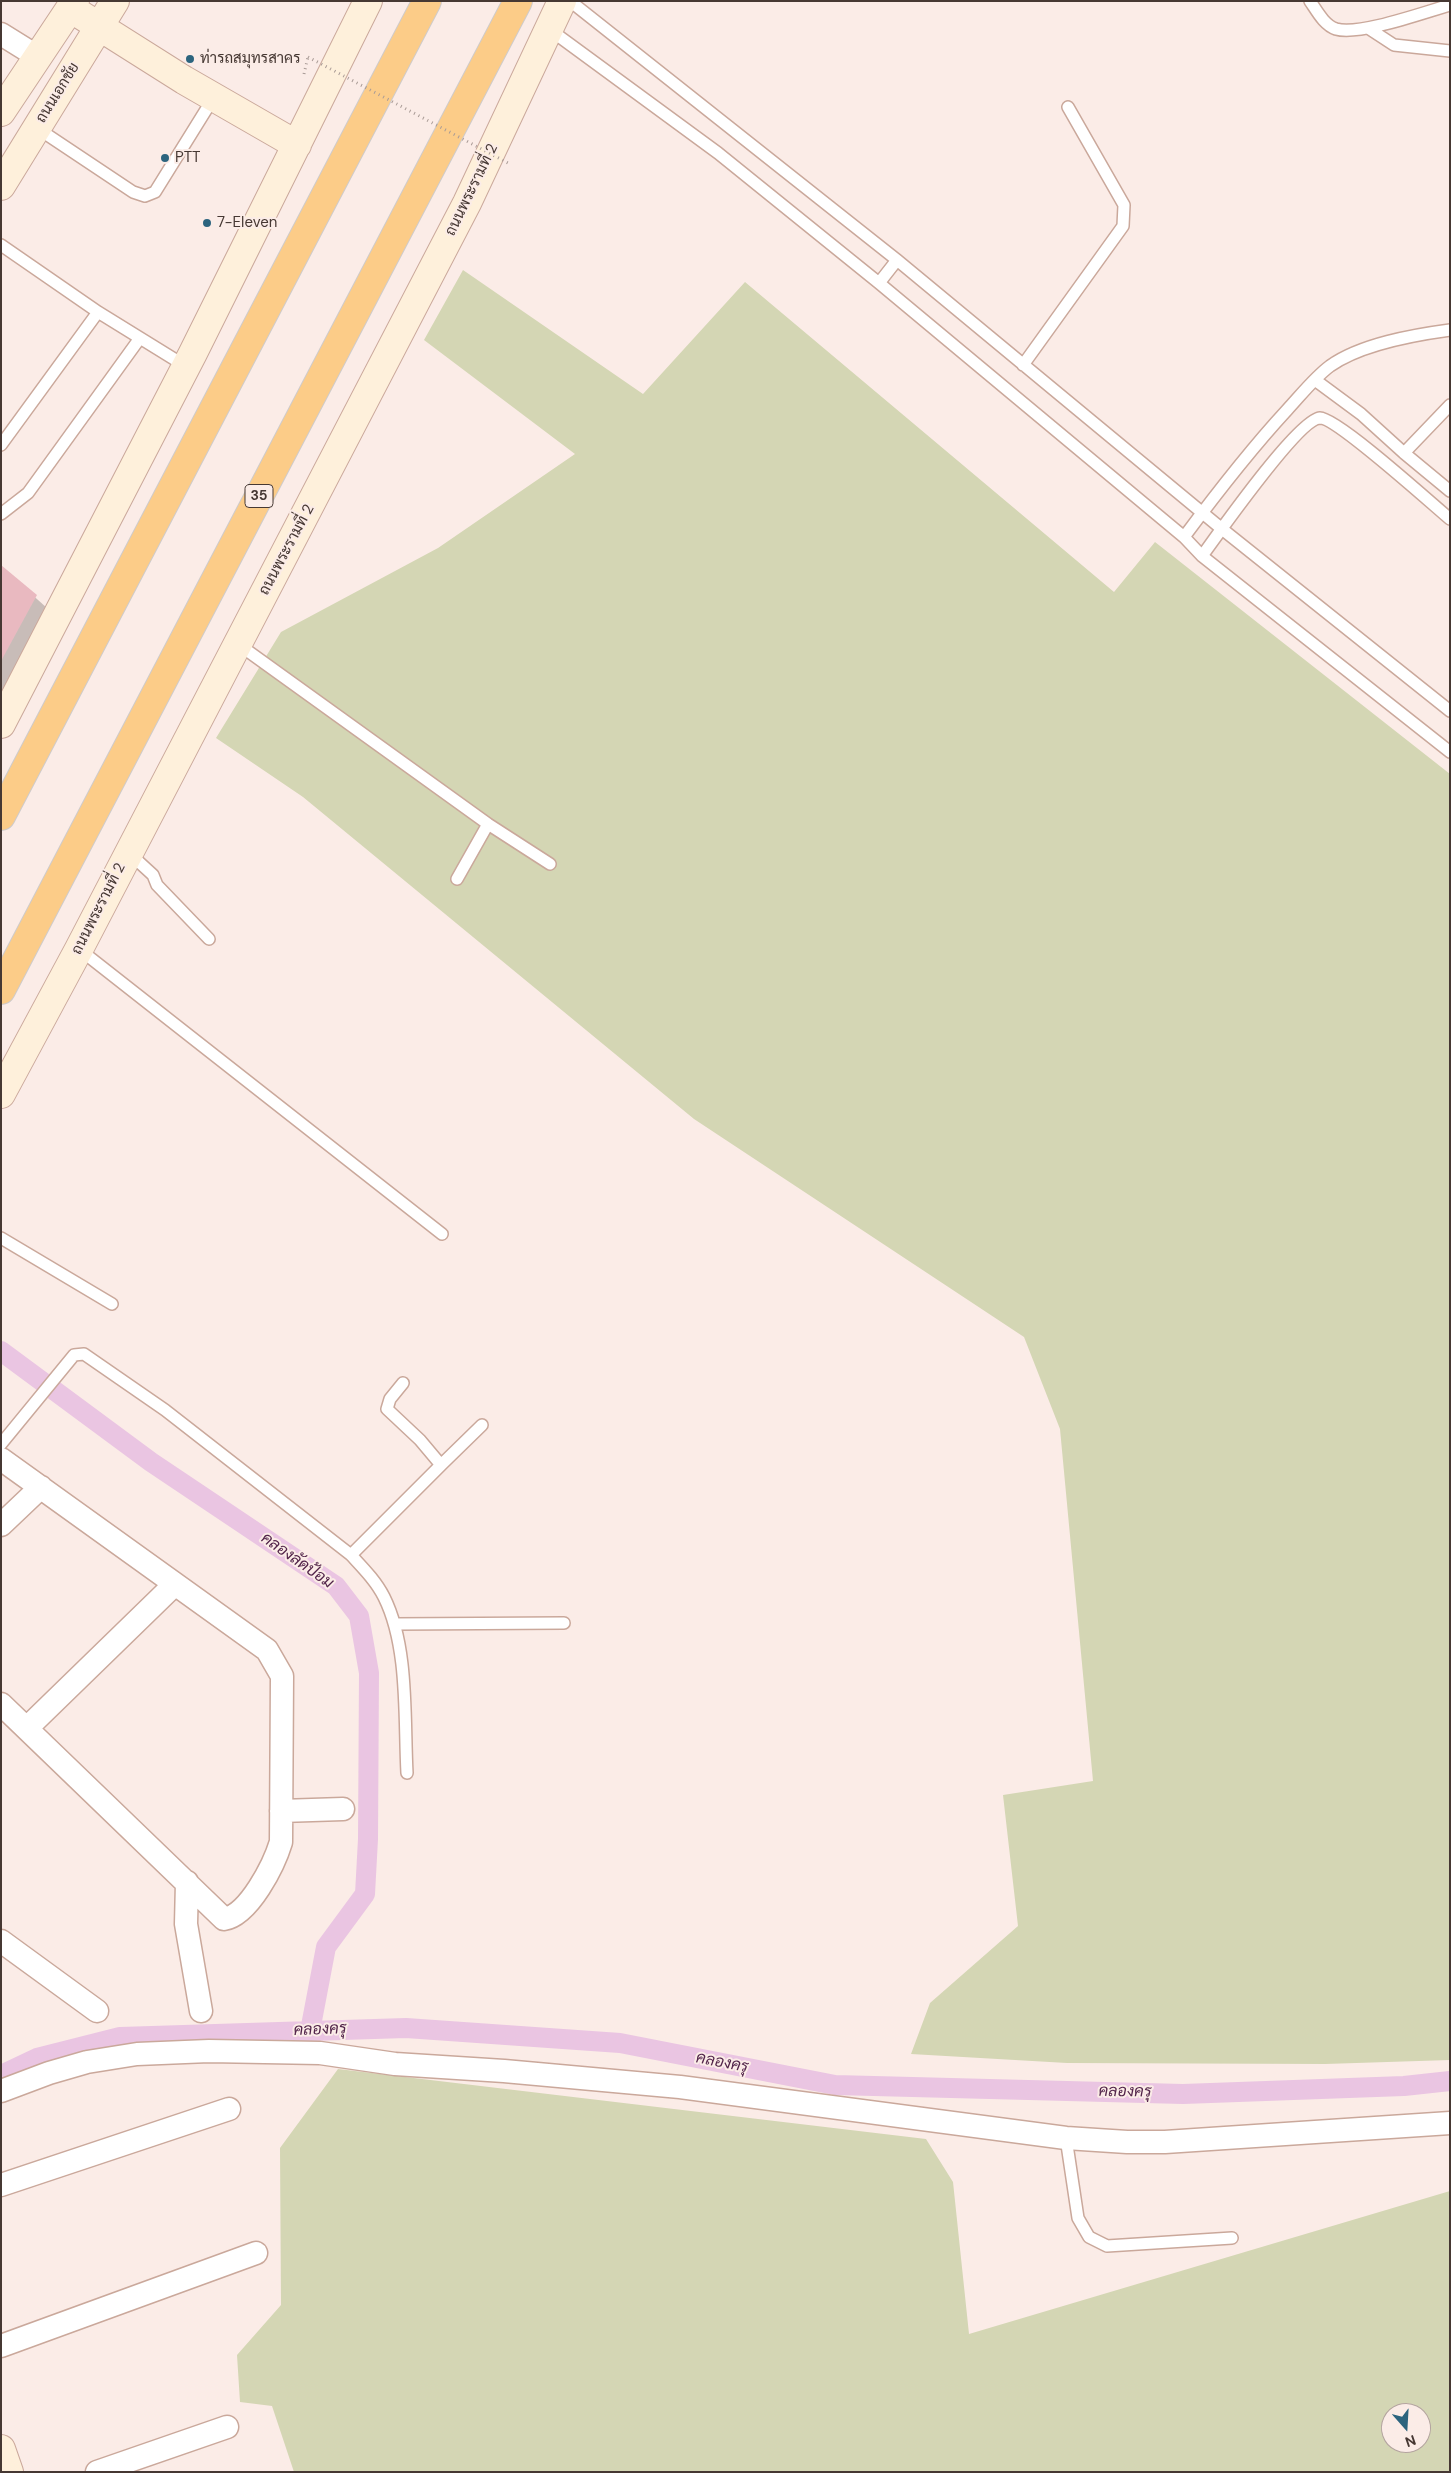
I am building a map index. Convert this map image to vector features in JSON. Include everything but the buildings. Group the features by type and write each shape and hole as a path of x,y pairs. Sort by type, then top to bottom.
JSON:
{"highway":[{"path":"1,816 427,1"},
{"name":"35","path":"1,990 518,1"}],"main road":[{"name":"ถนนเอกชัย","path":"1,186 115,1"},
{"path":"1,724 187,367 368,1"},
{"name":"ถนนพระรามที่ 2","path":"1,1094 79,949 467,203 562,1"},
{"path":"1,112 72,5 99,28 297,145"},
{"path":"1,2449 9,2472"}],"street":[{"path":"1,34 38,57"},
{"path":"1,1459 267,1650 275,1660 282,1676 281,1842 274,1864 242,1910 234,1918 224,1919 1,1704"},
{"path":"1,1525 40,1487"},
{"path":"27,1728 175,1584"},
{"path":"281,1811 343,1809"},
{"path":"187,1882 186,1924 201,2012"},
{"path":"1,1941 97,2011"},
{"path":"1,2091 49,2073 87,2062 137,2054 209,2051 320,2053 395,2064 504,2071 680,2087 1066,2138 1127,2142 1165,2142 1450,2123"},
{"path":"1,2185 229,2108"},
{"path":"1,2346 256,2253"},
{"path":"97,2472 227,2427"}],"lane":[{"path":"570,1 897,260 1222,529 1450,711"},
{"path":"1310,1 1326,23 1338,30 1368,28 1450,5"},
{"path":"548,28 718,154 878,283 1184,538 1202,556 1450,752"},
{"path":"1368,28 1394,45 1450,51"},
{"path":"37,128 133,192 145,196 155,192 214,97"},
{"path":"1023,365 1123,226 1124,205 1068,107"},
{"path":"1,245 98,312 187,367"},
{"path":"878,283 897,260"},
{"path":"1,445 98,312"},
{"path":"1184,538 1265,434 1314,380 1331,366 1359,352 1414,334 1450,330"},
{"path":"1,514 28,493 140,338"},
{"path":"1314,380 1362,414 1404,453 1450,491"},
{"path":"1404,453 1450,405"},
{"path":"1202,556 1288,444 1306,424 1320,418 1326,419 1350,435 1450,518"},
{"path":"238,644 488,824 550,864"},
{"path":"457,879 488,824"},
{"path":"128,852 153,875 158,885 209,939"},
{"path":"79,949 442,1234"},
{"path":"1,1238 112,1304"},
{"path":"1,1444 40,1399 74,1355 84,1354 165,1410 351,1555 371,1577 384,1596 396,1624 401,1660 407,1773"},
{"path":"403,1383 390,1399 387,1409 420,1440 441,1464"},
{"path":"351,1555 482,1425"},
{"path":"396,1624 564,1623"},
{"path":"1066,2138 1078,2218 1089,2237 1107,2246 1232,2238"}],"path":[{"path":"308,57 508,163"}],"green space":[{"path":"463,270 643,394 745,282 1114,592 1155,542 1450,774 1450,2060 1325,2064 1067,2063 911,2054 930,2003 1018,1926 1003,1795 1093,1781 1060,1429 1024,1337 694,1119 303,797 216,738 281,632 438,548 575,454 424,340"},
{"path":"338,2069 926,2139 953,2182 969,2334 1450,2191 1450,2472 294,2472 272,2406 240,2402 237,2355 281,2305 280,2148"}],"waterway":[{"name":"คลองลัดป้อม","path":"1,1351 151,1462 336,1586 359,1616 369,1673 368,1839 365,1894 326,1947 310,2031"},
{"name":"คลองครุ","path":"1,2075 37,2058 120,2037 406,2028 620,2043 835,2085 1183,2094 1404,2086 1450,2081"}],"place":[{"name":"ท่ารถสมุทรสาคร","path":"190,59"},
{"name":"PTT","path":"165,158"},
{"name":"7-Eleven","path":"207,223"}]}
